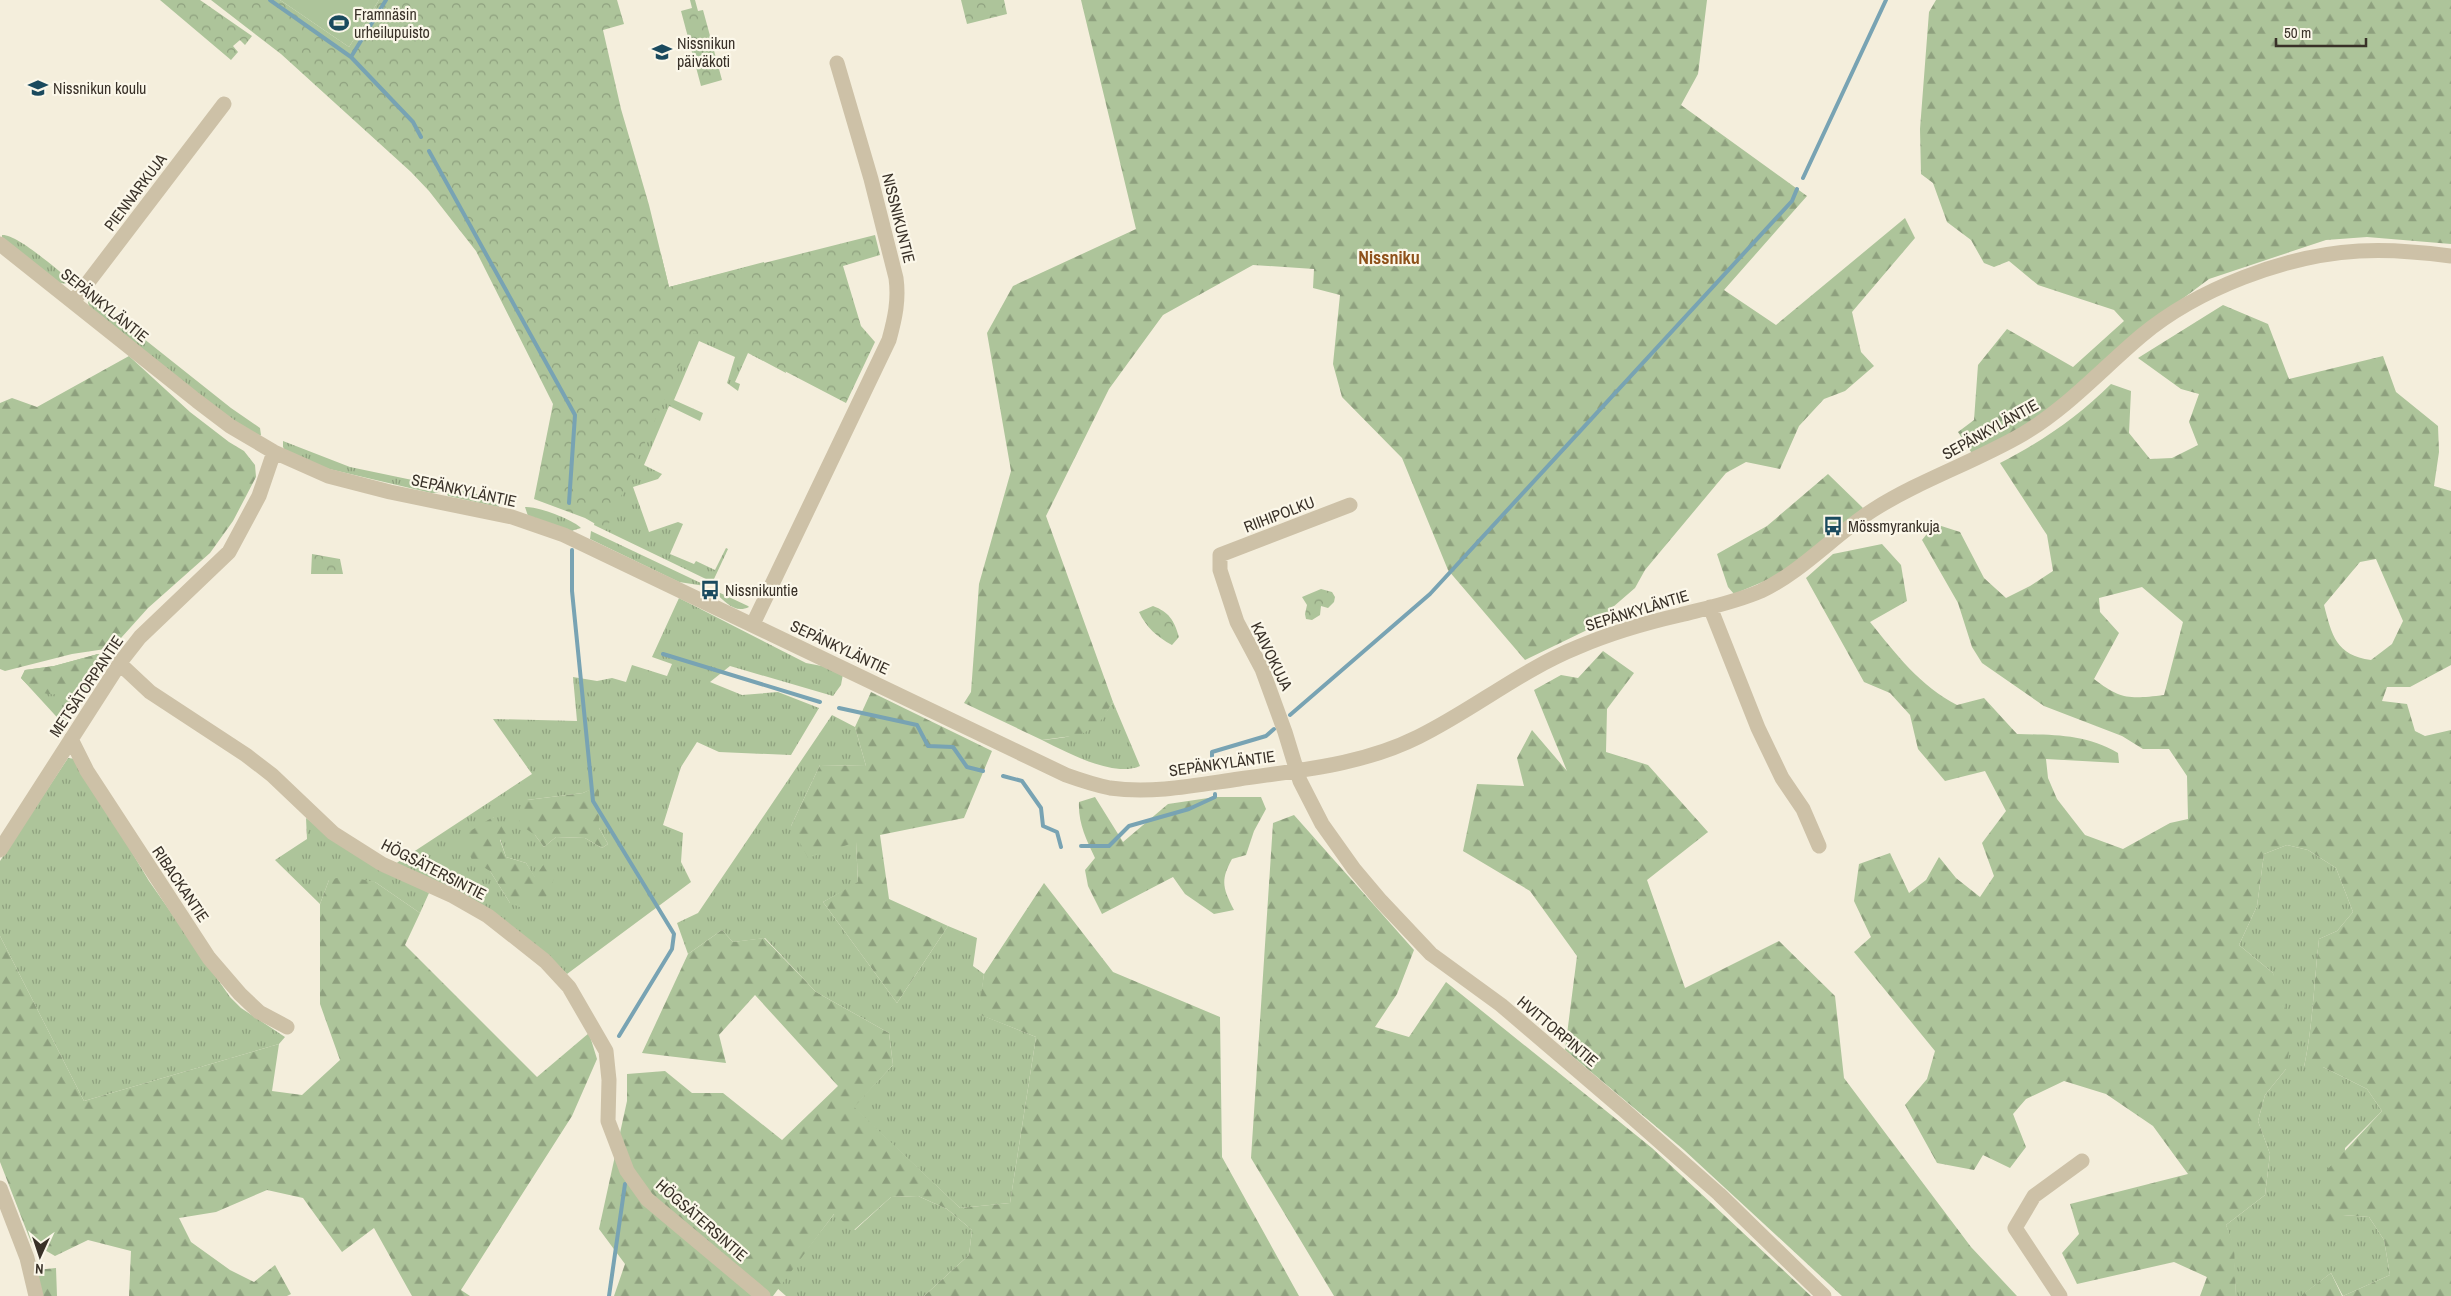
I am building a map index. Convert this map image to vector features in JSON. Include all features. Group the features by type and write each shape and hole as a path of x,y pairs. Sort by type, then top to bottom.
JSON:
{"street":[{"name":"NISSNIKUNTIE","path":"753,624 889,340 896,316 898,295 886,237 837,63"},
{"name":"PIENNARKUJA","path":"73,302 224,104"},
{"name":"SEPÄNKYLÄNTIE","path":"0,244 216,416 274,452 328,476 548,528 908,698 1007,748 1088,783 1110,788 1163,789 1297,771 1348,762 1400,745 1455,717 1538,665 1576,648 1632,627 1710,607 1762,590 1800,568 1872,511 2024,434 2066,403 2144,334 2184,306 2207,294 2276,267 2322,255 2361,250 2451,256"},
{"name":"METSÄTORPANTIE","path":"0,850 119,663 140,637 230,552 259,496 274,452"},
{"name":"RIIHIPOLKU","path":"1220,555 1350,506"},
{"name":"KAIVOKUJA","path":"1220,555 1220,570 1236,622 1262,670 1297,771"},
{"path":"1710,607 1758,728 1782,778 1803,810 1818,846"},
{"name":"HÖGSÄTERSINTIE","path":"119,663 150,692 246,754 272,775 333,833 382,864 453,896 488,916 545,961 568,987 606,1052 610,1080 608,1121 627,1171 647,1199 763,1296"},
{"name":"RIBACKANTIE","path":"71,739 87,772 209,958 253,1006 287,1027"},
{"name":"HVITTORPINTIE","path":"1297,771 1322,824 1354,869 1418,941 1501,1005 1625,1111 1719,1194 1824,1296"},
{"path":"2060,1296 2015,1228 2034,1196 2082,1161"},
{"path":"0,1188 27,1258 36,1296"}],"green space":[{"path":"160,0 200,0 252,36 245,45 240,40 233,46 238,52 231,60"},
{"path":"211,0 280,0 349,47 379,0 617,0 624,24 603,30 621,109 649,205 669,287 875,235 880,255 843,266 861,326 875,342 846,403 748,352 694,333 606,530 585,518 534,499 553,404 476,251 429,191 411,172 281,54"},
{"name":"Framnäsin urheilupuisto","path":"280,0 379,0 349,47"},
{"path":"690,0 695,0 698,11 703,10 722,80 701,86 681,11 692,8"},
{"path":"961,0 1004,0 1007,14 967,24"},
{"path":"1081,0 1707,0 1698,74 1681,105 1807,196 1724,290 1776,325 1905,218 1915,238 1852,312 1861,352 1874,366 1845,391 1824,399 1799,426 1780,469 1746,462 1726,473 1645,570 1635,588 1613,607 1616,616 1525,660 1448,570 1402,458 1342,397 1333,364 1340,295 1313,288 1314,269 1253,265 1163,315 1109,389 1046,516 1113,702 1103,718 1094,727 1080,735 1042,740 964,703 971,692 979,584 1011,471 987,333 1013,286 1136,229"},
{"path":"1936,0 2451,0 2451,244 2367,237 2326,240 2209,279 2122,344 2054,407 2023,428 1973,455 1958,432 1974,420 1978,365 2007,329 2073,367 2124,321 2114,310 2038,285 2009,261 1994,267 1984,263 1971,240 1947,222 1933,183 1921,174 1920,129 1929,12"},
{"path":"2,235 17,240 36,253 69,279 70,284 59,283 2,238"},
{"path":"661,254 669,287 764,262 786,373 748,353 735,382 740,384 738,391 727,383 735,357 699,341 674,400 703,413 700,421 669,406 644,465 662,474 658,479 633,487 649,532 678,522 683,524 670,554 694,564 696,561 715,570 726,548 728,549 714,579 708,580 594,525"},
{"path":"90,296 231,408 260,428 261,435 258,437 224,415 90,308 88,303"},
{"path":"2223,305 2268,324 2289,379 2383,356 2396,392 2438,426 2439,452 2434,486 2451,491 2451,665 2410,687 2387,687 2382,701 2407,704 2415,731 2425,736 2451,730 2451,1296 2343,1296 2390,1275 2384,1240 2369,1217 2343,1215 2326,1240 2315,1223 2327,1170 2382,1111 2367,1089 2323,1067 2304,1067 2319,939 2337,931 2353,912 2336,868 2308,850 2287,845 2264,854 2257,906 2239,945 2273,973 2293,1029 2286,1069 2265,1095 2258,1121 2270,1154 2265,1195 2226,1225 2234,1245 2236,1296 2200,1296 2207,1277 2174,1262 2077,1284 2062,1253 2079,1234 2070,1204 2188,1174 2153,1126 2106,1094 2064,1081 2026,1099 2013,1114 2026,1147 2010,1168 1983,1155 1974,1170 1937,1163 1905,1105 1927,1079 1935,1051 1854,952 1871,937 1854,901 1859,864 1890,853 1909,893 1926,880 1939,857 1956,878 1980,897 1994,876 1982,843 2006,811 1985,771 1945,781 1918,749 1910,715 1890,693 1864,682 1806,578 1833,554 1882,544 1901,565 1907,601 1870,622 1909,668 1931,689 1957,705 1984,698 2017,734 2056,735 2081,739 2094,742 2118,753 2119,763 2046,759 2048,778 2057,799 2085,835 2123,849 2170,823 2188,819 2187,776 2169,749 2143,749 2122,736 2044,706 1982,663 1972,647 1958,603 1922,540 1935,524 1960,532 1984,578 2006,598 2030,586 2053,571 2047,535 2000,463 2058,428 2086,407 2111,384 2131,391 2129,433 2150,459 2172,458 2198,445 2189,422 2199,394 2181,389 2138,358","holes":["2376,559 2403,621 2392,644 2371,660 2350,654 2337,642 2324,605 2360,562","2142,587 2183,622 2164,695 2134,697 2112,691 2094,679 2119,633 2100,612 2099,598"]},
{"path":"129,356 190,412 244,451 255,465 256,477 233,521 210,553 148,608 112,648 72,654 5,671 0,669 0,403 12,398 37,407"},
{"path":"283,441 350,467 441,486 441,489 437,493 431,493 329,469 286,452 283,447"},
{"path":"1828,474 1863,508 1811,552 1772,578 1734,594 1728,587 1717,554 1767,526"},
{"path":"450,488 504,500 505,502 498,507 448,496 446,491"},
{"path":"525,507 555,514 581,528 571,531 528,516"},
{"path":"591,531 705,586 679,582 590,539"},
{"path":"312,554 340,559 343,574 311,574"},
{"path":"1321,589 1332,592 1335,597 1334,602 1328,608 1321,606 1320,615 1312,620 1306,619 1307,605 1302,597"},
{"path":"716,591 749,607 744,609 735,608 715,593"},
{"path":"679,598 806,663 827,667 843,674 841,685 833,696 730,666 710,682 742,695 778,692 819,708 791,755 719,752 697,742 681,767 663,825 683,833 681,862 691,882 567,974 540,950 392,866 532,774 493,719 577,721 573,677 597,681 612,678 626,682 632,665 667,676 672,664 652,657","holes":["599,786 599,828 608,844 602,848 585,838 556,837 544,847 535,835 527,800 583,793","493,817 506,857 526,863 535,878 510,903 490,871"]},
{"path":"1153,606 1167,614 1175,626 1179,637 1172,645 1152,631 1139,612"},
{"path":"1603,651 1634,673 1607,709 1606,752 1648,765 1708,832 1647,880 1685,988 1779,941 1835,996 1844,1078 1971,1247 2017,1296 1842,1296 1684,1150 1565,1050 1577,956 1530,891 1463,851 1477,784 1524,786 1517,758 1532,730 1567,771 1534,690 1561,675 1578,678"},
{"path":"98,654 107,661 65,726 21,678 25,670 54,666"},
{"path":"98,654 107,661 99,675 78,683 68,694 42,693 32,688 21,678 25,670 54,666"},
{"path":"871,692 992,751 964,818 880,835 889,899 948,926 897,1003 823,902 858,882 856,842 808,858 791,826 820,765 866,766 855,727"},
{"path":"1113,702 1140,766 1129,769 1117,769 1104,766 1077,757 1042,740 1083,732 1099,721"},
{"path":"832,715 855,727 866,766 820,765 791,826 856,841 858,883 823,902 897,1003 948,926 977,938 973,966 984,974 979,1014 1036,1037 1010,1203 960,1208 853,1107 893,1065 889,1033 816,992 765,938 733,942 722,930 688,954 677,923 698,913"},
{"path":"68,758 76,759 149,881 230,997 241,1008 285,1037 279,1044 84,1101 0,936 0,861"},
{"path":"599,785 599,828 608,844 602,848 585,838 556,837 544,847 535,835 519,824 520,814 527,800 583,793"},
{"path":"1095,797 1123,842 1168,804 1215,797 1261,797 1266,809 1254,831 1246,855 1232,859 1224,879 1225,890 1234,910 1214,914 1185,894 1173,877 1102,914 1088,886 1085,870 1095,858 1083,831 1079,810 1079,802"},
{"path":"1294,815 1414,950 1397,994 1375,1027 1409,1037 1446,982 1652,1148 1811,1296 1334,1296 1251,1158 1273,823"},
{"path":"493,817 509,833 500,840 506,857 526,863 535,877 544,864 556,874 544,902 527,897 522,908 510,903 490,871 472,860 462,836"},
{"path":"306,818 343,845 429,893 420,913 375,882 329,880 320,904 275,860 307,839"},
{"path":"2287,845 2308,850 2336,868 2353,912 2337,931 2319,939 2304,1067 2323,1067 2367,1089 2382,1111 2345,1148 2343,1215 2369,1217 2384,1240 2390,1275 2343,1296 2331,1273 2301,1296 2236,1296 2233,1245 2226,1225 2265,1195 2270,1154 2258,1121 2265,1095 2286,1069 2273,973 2239,945 2257,906 2264,854"},
{"path":"345,876 375,882 420,913 405,945 537,1077 589,1033 597,1059 572,1116 461,1290 470,1296 412,1296 374,1228 342,1252 303,1198 267,1190 216,1212 179,1218 191,1242 230,1270 254,1282 275,1265 291,1294 287,1296 129,1296 131,1251 88,1240 55,1256 31,1242 0,1162 0,936 84,1101 279,1044 272,1091 302,1095 340,1060 320,1004 320,904 329,880"},
{"path":"1044,883 1113,972 1220,1017 1222,1157 1299,1296 924,1296 969,1255 972,1230 947,1209 918,1196 891,1197 854,1230 834,1214 773,1296 614,1296 625,1264 599,1229 627,1101 627,1074 665,1071 692,1093 723,1093 782,1140 838,1086 755,995 719,1035 726,1063 642,1053 688,954 722,930 733,942 764,938 816,992 889,1033 893,1065 854,1107 960,1208 1010,1203 1036,1037 978,1014 984,974"},
{"path":"918,1196 947,1209 972,1230 969,1255 924,1296 786,1296 777,1288 835,1213 855,1230 891,1197"},
{"path":"56,1268 57,1296 42,1296 36,1270"},
{"path":"2331,1273 2342,1296 2301,1296 2303,1294"}],"waterway":[{"path":"270,0 351,57 386,0"},
{"path":"1803,178 1886,0"},
{"path":"351,57 413,122 421,137"},
{"path":"429,151 575,415 569,503"},
{"path":"1290,715 1430,594 1792,201 1797,189"},
{"path":"572,550 572,591 593,801 674,934 672,949 619,1036"},
{"path":"663,654 820,702"},
{"path":"839,708 917,725 928,746 953,747 967,767 983,771"},
{"path":"1212,757 1212,752 1266,736 1274,729"},
{"path":"1003,776 1022,781 1041,808 1043,826 1057,832 1061,847"},
{"path":"1081,846 1109,846 1129,826 1189,809 1215,797 1215,794"},
{"path":"609,1296 625,1184"}],"place":[{"name":"Framnäsin urheilupuisto","path":"339,23"},
{"name":"Nissnikun päiväkoti","path":"662,52"},
{"name":"Nissnikun koulu","path":"38,88"},
{"name":"Mössmyrankuja","path":"1833,526"},
{"name":"Nissnikuntie","path":"710,590"}],"district":[{"name":"Nissniku","path":"1389,258"}]}
